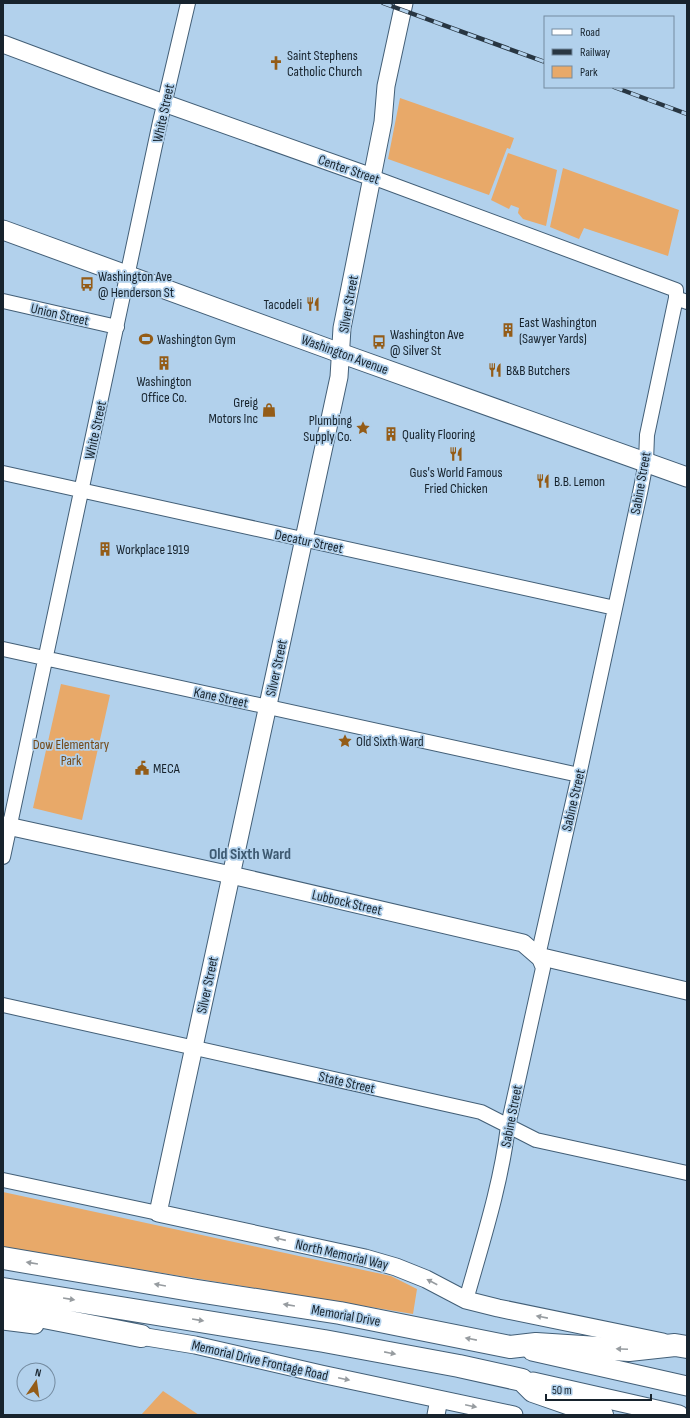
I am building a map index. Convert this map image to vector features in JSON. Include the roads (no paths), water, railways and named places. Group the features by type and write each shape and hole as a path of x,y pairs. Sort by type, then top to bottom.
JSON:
{"main road":[{"name":"Washington Avenue","path":"3,230 340,353 687,477"},
{"name":"Memorial Drive","path":"3,1258 191,1290 340,1313 510,1347 687,1386"},
{"name":"Memorial Drive","path":"3,1289 324,1341 459,1366 679,1415"},
{"path":"3,1309 142,1336"},
{"path":"510,1347 536,1344 629,1350 681,1346"},
{"path":"522,1380 533,1390 602,1415"}],"street":[{"name":"White Street","path":"3,857 6,826 46,658 165,103 188,3"},
{"name":"Silver Street","path":"158,1213 339,377 342,328 383,122 386,86 404,3"},
{"name":"Silver Street","path":"383,122 394,88 412,3"},
{"name":"Center Street","path":"3,44 372,177 676,290 682,300"},
{"name":"Sabine Street","path":"466,1300 495,1196 505,1149 508,1126 543,968 538,956 579,775 646,462 647,435 682,300"},
{"name":"Union Street","path":"3,301 117,327"},
{"name":"Decatur Street","path":"3,473 615,608"},
{"name":"Kane Street","path":"3,649 579,775"},
{"name":"Lubbock Street","path":"6,826 231,875 523,943 538,956 687,991"},
{"name":"State Street","path":"3,1005 481,1112 536,1140 687,1173"},
{"name":"North Memorial Way","path":"3,1180 365,1258 426,1278 466,1300 681,1346"},
{"name":"Memorial Drive Frontage Road","path":"3,1321 142,1336 195,1345 321,1374 437,1407 514,1415"}],"railway":[{"path":"383,3 544,62"},
{"path":"617,88 687,114"}],"place":[{"name":"Saint Stephens Catholic Church","path":"276,63"},
{"name":"Washington Ave @ Henderson St","path":"87,284"},
{"name":"Tacodeli","path":"313,304"},
{"name":"East Washington (Sawyer Yards)","path":"508,330"},
{"name":"Washington Gym","path":"146,339"},
{"name":"Washington Ave @ Silver St","path":"379,342"},
{"name":"Washington Office Co.","path":"164,363"},
{"name":"B&B Butchers","path":"495,370"},
{"name":"Greig Motors Inc","path":"269,410"},
{"name":"Plumbing Supply Co.","path":"363,428"},
{"name":"Quality Flooring","path":"391,434"},
{"name":"Gus's World Famous Fried Chicken","path":"456,454"},
{"name":"B.B. Lemon","path":"543,481"},
{"name":"Workplace 1919","path":"105,549"},
{"name":"Old Sixth Ward","path":"345,741"},
{"name":"MECA","path":"142,768"}],"district":[{"name":"Old Sixth Ward","path":"250,853"}],"park label":[{"name":"Dow Elementary Park","path":"71,752"}]}
